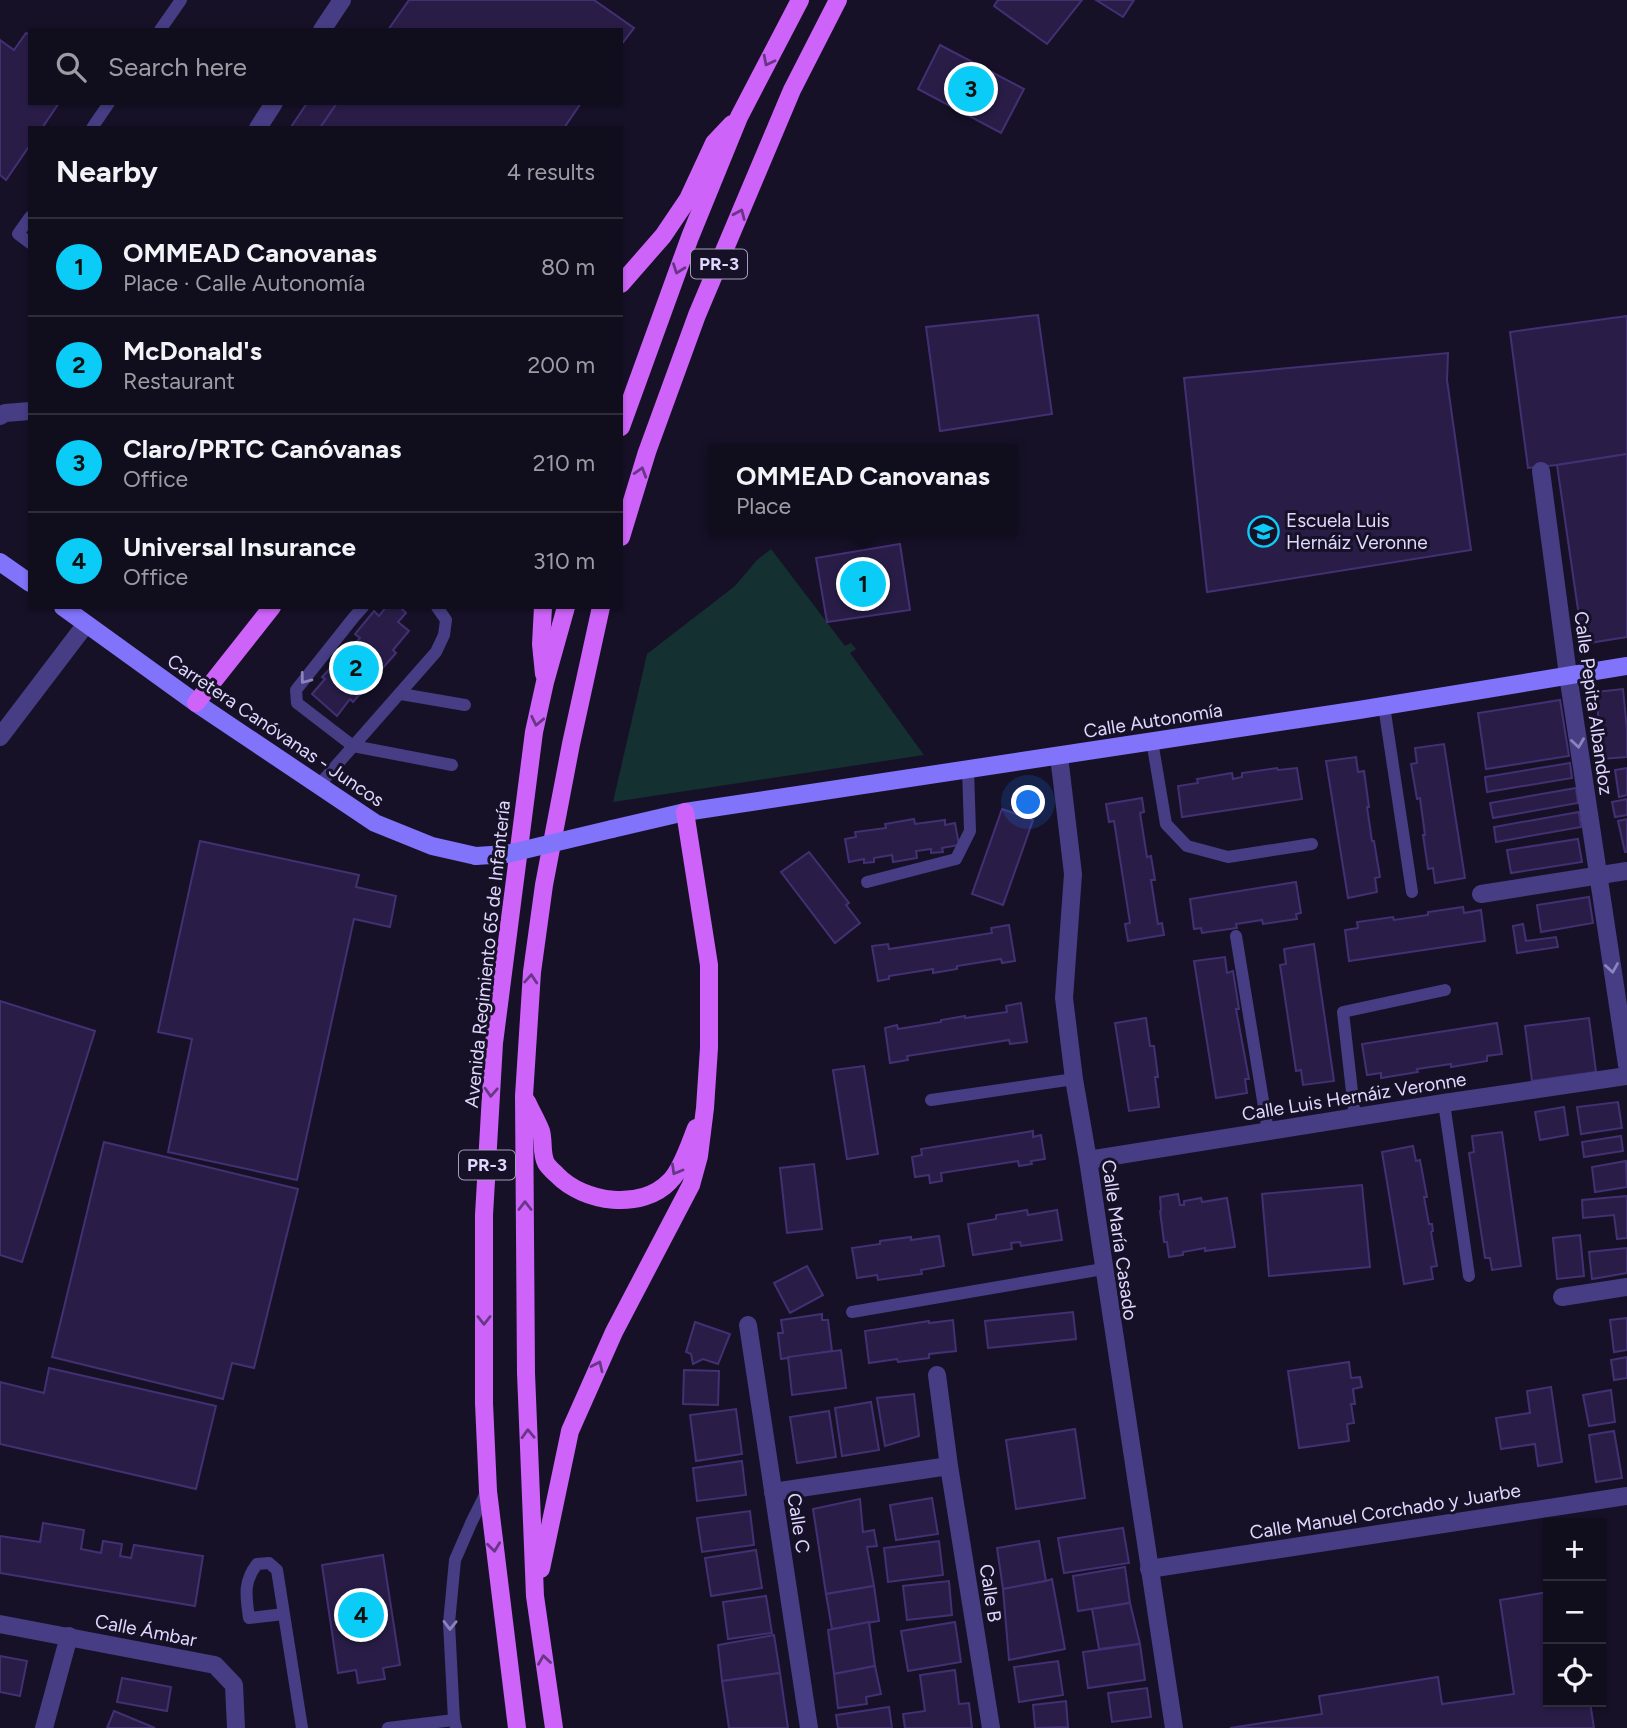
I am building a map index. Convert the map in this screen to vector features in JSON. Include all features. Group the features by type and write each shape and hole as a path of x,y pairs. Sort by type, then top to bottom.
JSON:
{"main road":[{"name":"PR-3","path":"623,421 690,237 739,117 800,0"},
{"name":"PR-3","path":"623,530 647,452 697,314 792,90 838,0"},
{"path":"623,282 663,236 688,199 714,143 739,117"},
{"path":"0,562 28,582"},
{"name":"Carretera Canóvanas - Juncos","path":"66,609 196,704 375,823 432,846 476,856 507,854 685,812"},
{"path":"196,704 270,609"},
{"path":"543,609 541,643 545,682"},
{"name":"Avenida Regimiento 65 de Infantería","path":"517,1728 488,1491 484,1403 484,1215 494,1043 534,732 565,609"},
{"name":"PR-3","path":"554,1728 535,1596 526,1373 524,1096 532,972 544,885 570,744 601,609"},
{"name":"Calle Autonomía","path":"685,812 1384,706 1627,666"},
{"path":"535,1596 570,1431 614,1332 691,1185 699,1156 709,1048 709,965 685,812"},
{"path":"524,1096 541,1133 546,1164 564,1183 586,1195 613,1200 632,1199 655,1193 671,1180 705,1108"}],"street":[{"path":"323,28 340,1"},
{"path":"259,126 273,105"},
{"path":"0,416 5,413 28,411"},
{"name":"Calle Pepita Albandoz","path":"1541,471 1627,1066"},
{"path":"0,737 86,624"},
{"name":"Calle María Casado","path":"1059,756 1073,874 1064,998 1074,1079 1174,1728"},
{"path":"1481,894 1627,871"},
{"name":"Calle Luis Hernáiz Veronne","path":"1088,1160 1627,1076"},
{"path":"1562,1297 1627,1287"},
{"name":"Calle C","path":"748,1325 809,1728"},
{"name":"Calle B","path":"937,1375 991,1728"},
{"path":"773,1492 949,1465"},
{"name":"Calle Manuel Corchado y Juarbe","path":"1149,1569 1627,1496"},
{"name":"Calle Ámbar","path":"0,1624 215,1665 234,1685 236,1728"},
{"path":"44,1728 69,1636"}],"lane":[{"path":"161,28 181,0"},
{"path":"93,126 108,105"},
{"path":"28,219 18,234 28,242"},
{"path":"361,609 296,690 297,703 353,746 452,765"},
{"path":"319,785 436,652 444,635 446,620 438,609"},
{"path":"401,694 465,705"},
{"path":"1384,706 1412,892"},
{"path":"1152,741 1166,824 1187,846 1228,857 1312,844"},
{"path":"867,883 956,859 970,831 968,769"},
{"path":"1236,936 1268,1131"},
{"path":"1355,1118 1343,1012 1445,990"},
{"path":"931,1100 1074,1079"},
{"path":"1444,1103 1469,1276"},
{"path":"852,1312 1103,1269"},
{"path":"388,1728 455,1724 449,1623 455,1560 488,1491"},
{"path":"284,1614 248,1618 246,1586 257,1564 269,1563 277,1570 284,1614 302,1728"}],"green space":[{"path":"771,549 845,646 851,643 856,649 850,653 924,755 613,802 647,654 735,586 757,560"}],"building":[{"path":"409,0 594,0 634,28 623,42 623,28 389,28"},
{"path":"998,0 1082,0 1047,44 994,6"},
{"path":"1096,0 1134,0 1123,17"},
{"path":"26,33 28,34 28,105 58,105 43,126 28,126 28,148 6,180 0,175 0,40 14,50"},
{"path":"940,45 1024,89 1001,133 918,89"},
{"path":"306,105 336,105 321,126 292,126"},
{"path":"336,105 580,105 565,126 321,126"},
{"path":"1038,315 1052,414 940,431 926,327"},
{"path":"1627,316 1627,454 1528,468 1510,332"},
{"path":"1448,353 1447,380 1471,550 1207,592 1184,378"},
{"path":"1627,454 1627,637 1583,644 1557,465"},
{"path":"900,544 910,610 827,622 816,558"},
{"path":"384,609 402,609 406,613 398,622 409,631 393,650 396,653 353,702 350,699 337,716 312,694 325,679 322,677 338,660 334,657 347,643 352,647 360,638 355,634 374,611 379,616"},
{"path":"1623,689 1627,757 1602,759 1596,692"},
{"path":"1560,700 1569,756 1486,769 1478,713"},
{"path":"1444,744 1465,878 1435,883 1433,868 1428,869 1420,798 1417,799 1411,764 1417,763 1415,748"},
{"path":"1356,757 1358,772 1364,771 1372,841 1380,877 1375,878 1377,892 1348,898 1326,761"},
{"path":"1570,763 1572,778 1487,792 1485,777"},
{"path":"1297,768 1302,799 1182,817 1178,786 1198,783 1197,779 1232,773 1233,779 1242,777 1242,773"},
{"path":"1627,768 1627,795 1619,797 1615,770"},
{"path":"1576,788 1578,803 1493,818 1490,803"},
{"path":"1142,798 1144,812 1140,813 1147,857 1151,856 1155,880 1151,880 1158,924 1162,923 1164,935 1128,941 1125,924 1130,923 1114,821 1109,822 1106,804"},
{"path":"1627,799 1627,815 1615,817 1612,802"},
{"path":"1002,809 1033,820 1003,905 972,894"},
{"path":"1579,812 1581,827 1496,842 1494,827"},
{"path":"914,819 915,824 945,820 945,825 955,823 959,845 942,848 943,852 931,853 931,849 916,851 917,858 893,862 892,855 874,858 874,862 864,863 864,859 849,862 845,839 856,837 855,832 886,828 885,824"},
{"path":"1627,819 1627,852 1625,852 1618,821"},
{"path":"1578,839 1582,862 1511,873 1507,850"},
{"path":"200,841 359,875 356,887 396,896 390,927 354,919 297,1180 168,1152 192,1039 158,1032"},
{"path":"809,852 849,903 846,905 860,923 835,943 781,872"},
{"path":"1296,882 1301,913 1296,914 1297,919 1263,924 1262,920 1236,924 1237,928 1202,933 1201,928 1194,929 1190,899"},
{"path":"1589,897 1593,923 1541,932 1537,905"},
{"path":"1463,907 1464,913 1481,910 1485,941 1349,961 1345,930 1358,928 1357,922 1393,917 1394,920"},
{"path":"1523,924 1526,941 1556,937 1558,947 1517,953 1513,926"},
{"path":"1009,925 1015,961 1002,963 1001,959 933,973 933,969 889,976 889,979 878,981 872,946 888,944 889,949 992,933 991,928"},
{"path":"1314,944 1334,1081 1303,1085 1301,1070 1296,1071 1280,965 1286,964 1284,949"},
{"path":"1225,957 1227,973 1233,971 1239,1009 1236,1009 1249,1079 1245,1079 1247,1093 1216,1098 1194,961"},
{"path":"0,1001 95,1031 22,1262 0,1255"},
{"path":"1021,1003 1027,1042 1010,1044 1009,1040 907,1056 908,1060 890,1063 885,1028 897,1025 898,1029 965,1016 1007,1012 1006,1006"},
{"path":"1146,1018 1150,1046 1154,1046 1159,1107 1129,1111 1115,1023"},
{"path":"1589,1018 1596,1072 1532,1081 1525,1026"},
{"path":"1497,1023 1502,1054 1487,1056 1487,1061 1417,1069 1418,1072 1381,1078 1381,1073 1367,1075 1362,1044"},
{"path":"864,1066 878,1154 847,1159 833,1070"},
{"path":"1618,1102 1622,1128 1581,1134 1577,1107"},
{"path":"1564,1107 1568,1135 1540,1140 1535,1112"},
{"path":"1033,1131 1033,1137 1041,1135 1045,1159 1019,1166 1018,1161 941,1173 942,1181 930,1183 929,1175 915,1177 912,1157 922,1155 921,1149"},
{"path":"1502,1132 1521,1266 1492,1270 1490,1258 1485,1258 1469,1153 1474,1152 1472,1136"},
{"path":"1621,1136 1623,1151 1584,1157 1582,1142"},
{"path":"104,1142 298,1189 254,1368 232,1363 223,1399 52,1357"},
{"path":"1413,1146 1416,1161 1420,1160 1437,1266 1431,1267 1433,1279 1404,1284 1382,1152"},
{"path":"1626,1161 1627,1187 1595,1192 1592,1167"},
{"path":"814,1164 822,1229 787,1233 780,1168"},
{"path":"1362,1185 1370,1267 1269,1276 1262,1194"},
{"path":"1178,1194 1180,1205 1184,1205 1184,1201 1201,1198 1202,1202 1227,1198 1235,1247 1205,1251 1205,1248 1169,1257 1167,1242 1164,1242 1160,1197"},
{"path":"1627,1196 1627,1238 1617,1239 1614,1215 1583,1218 1582,1200"},
{"path":"1027,1210 1028,1215 1057,1210 1062,1240 1021,1246 1020,1242 1011,1243 1012,1249 973,1255 968,1224 996,1219 996,1215"},
{"path":"1580,1235 1584,1276 1557,1279 1553,1238"},
{"path":"939,1236 944,1266 921,1270 922,1274 878,1280 877,1275 857,1278 852,1248 880,1244 880,1241"},
{"path":"1627,1248 1627,1273 1592,1279 1589,1252"},
{"path":"807,1266 823,1295 790,1313 774,1283"},
{"path":"1073,1312 1076,1339 988,1348 985,1321"},
{"path":"822,1314 822,1320 828,1320 832,1351 781,1359 778,1333 783,1333 781,1320"},
{"path":"1627,1318 1627,1350 1614,1352 1610,1320"},
{"path":"953,1320 956,1351 929,1354 929,1358 869,1363 865,1331"},
{"path":"695,1322 730,1334 718,1364 703,1359 693,1364 691,1354 686,1352"},
{"path":"841,1350 846,1388 792,1395 788,1357"},
{"path":"1627,1357 1627,1378 1614,1380 1611,1360"},
{"path":"1349,1362 1351,1378 1360,1377 1362,1387 1353,1389 1355,1404 1351,1404 1354,1423 1347,1424 1349,1441 1299,1448 1288,1371"},
{"path":"49,1368 216,1406 196,1489 0,1444 0,1382 44,1393"},
{"path":"684,1370 719,1371 718,1405 683,1404"},
{"path":"1551,1387 1562,1462 1538,1466 1535,1444 1501,1449 1496,1418 1530,1413 1527,1391"},
{"path":"1611,1390 1615,1422 1589,1426 1583,1395"},
{"path":"914,1394 919,1436 885,1446 877,1398"},
{"path":"871,1402 879,1450 842,1456 835,1408"},
{"path":"736,1409 742,1454 696,1461 690,1415"},
{"path":"829,1411 836,1457 797,1463 790,1417"},
{"path":"1075,1429 1085,1498 1016,1509 1006,1440"},
{"path":"1614,1431 1622,1478 1596,1482 1589,1435"},
{"path":"742,1461 746,1495 697,1501 693,1468"},
{"path":"932,1498 938,1534 896,1540 890,1505"},
{"path":"860,1499 863,1532 874,1530 877,1546 867,1547 874,1586 826,1594 813,1509"},
{"path":"750,1511 754,1545 702,1552 697,1518"},
{"path":"43,1523 84,1530 81,1549 101,1553 103,1541 122,1544 120,1556 131,1558 134,1545 203,1556 195,1606 0,1573 0,1536 40,1542"},
{"path":"1123,1528 1129,1563 1064,1573 1058,1538"},
{"path":"939,1541 943,1575 888,1582 884,1548"},
{"path":"1039,1541 1046,1581 1003,1589 997,1548"},
{"path":"756,1550 762,1588 711,1596 705,1558"},
{"path":"383,1555 400,1665 383,1668 385,1679 358,1683 356,1670 338,1673 322,1565"},
{"path":"1125,1567 1130,1603 1078,1611 1073,1576"},
{"path":"1052,1579 1065,1649 1009,1660 1003,1589"},
{"path":"949,1581 952,1615 907,1620 903,1586"},
{"path":"874,1586 879,1621 832,1629 826,1594"},
{"path":"1543,1593 1543,1707 1591,1707 1594,1728 1230,1728 1322,1714 1319,1696 1438,1677 1442,1704 1514,1694 1500,1600"},
{"path":"766,1596 772,1633 728,1639 723,1602"},
{"path":"1130,1603 1140,1644 1099,1649 1092,1609"},
{"path":"869,1622 875,1666 834,1674 828,1630"},
{"path":"955,1622 961,1662 908,1671 901,1631"},
{"path":"774,1635 780,1673 722,1681 718,1645"},
{"path":"1140,1644 1145,1680 1088,1688 1083,1652"},
{"path":"0,1656 27,1661 20,1696 0,1692"},
{"path":"1058,1661 1063,1695 1019,1702 1014,1667"},
{"path":"875,1666 881,1694 866,1697 867,1704 838,1708 834,1674"},
{"path":"955,1670 959,1704 969,1703 972,1728 905,1728 903,1714 925,1711 920,1675"},
{"path":"780,1673 788,1728 729,1728 722,1681"},
{"path":"122,1678 171,1687 167,1711 117,1702"},
{"path":"1147,1688 1151,1717 1112,1722 1108,1693"},
{"path":"1066,1701 1068,1727 1035,1728 1033,1705"},
{"path":"889,1707 892,1728 838,1728 836,1715"},
{"path":"114,1711 155,1728 107,1728"}],"place":[{"name":"Claro/PRTC Canóvanas","path":"971,89"},
{"name":"Escuela Luis Hernáiz Veronne","path":"1263,531"},
{"name":"OMMEAD Canovanas","path":"863,584"},
{"name":"McDonald's","path":"356,668"},
{"name":"Universal Insurance","path":"361,1615"}]}
